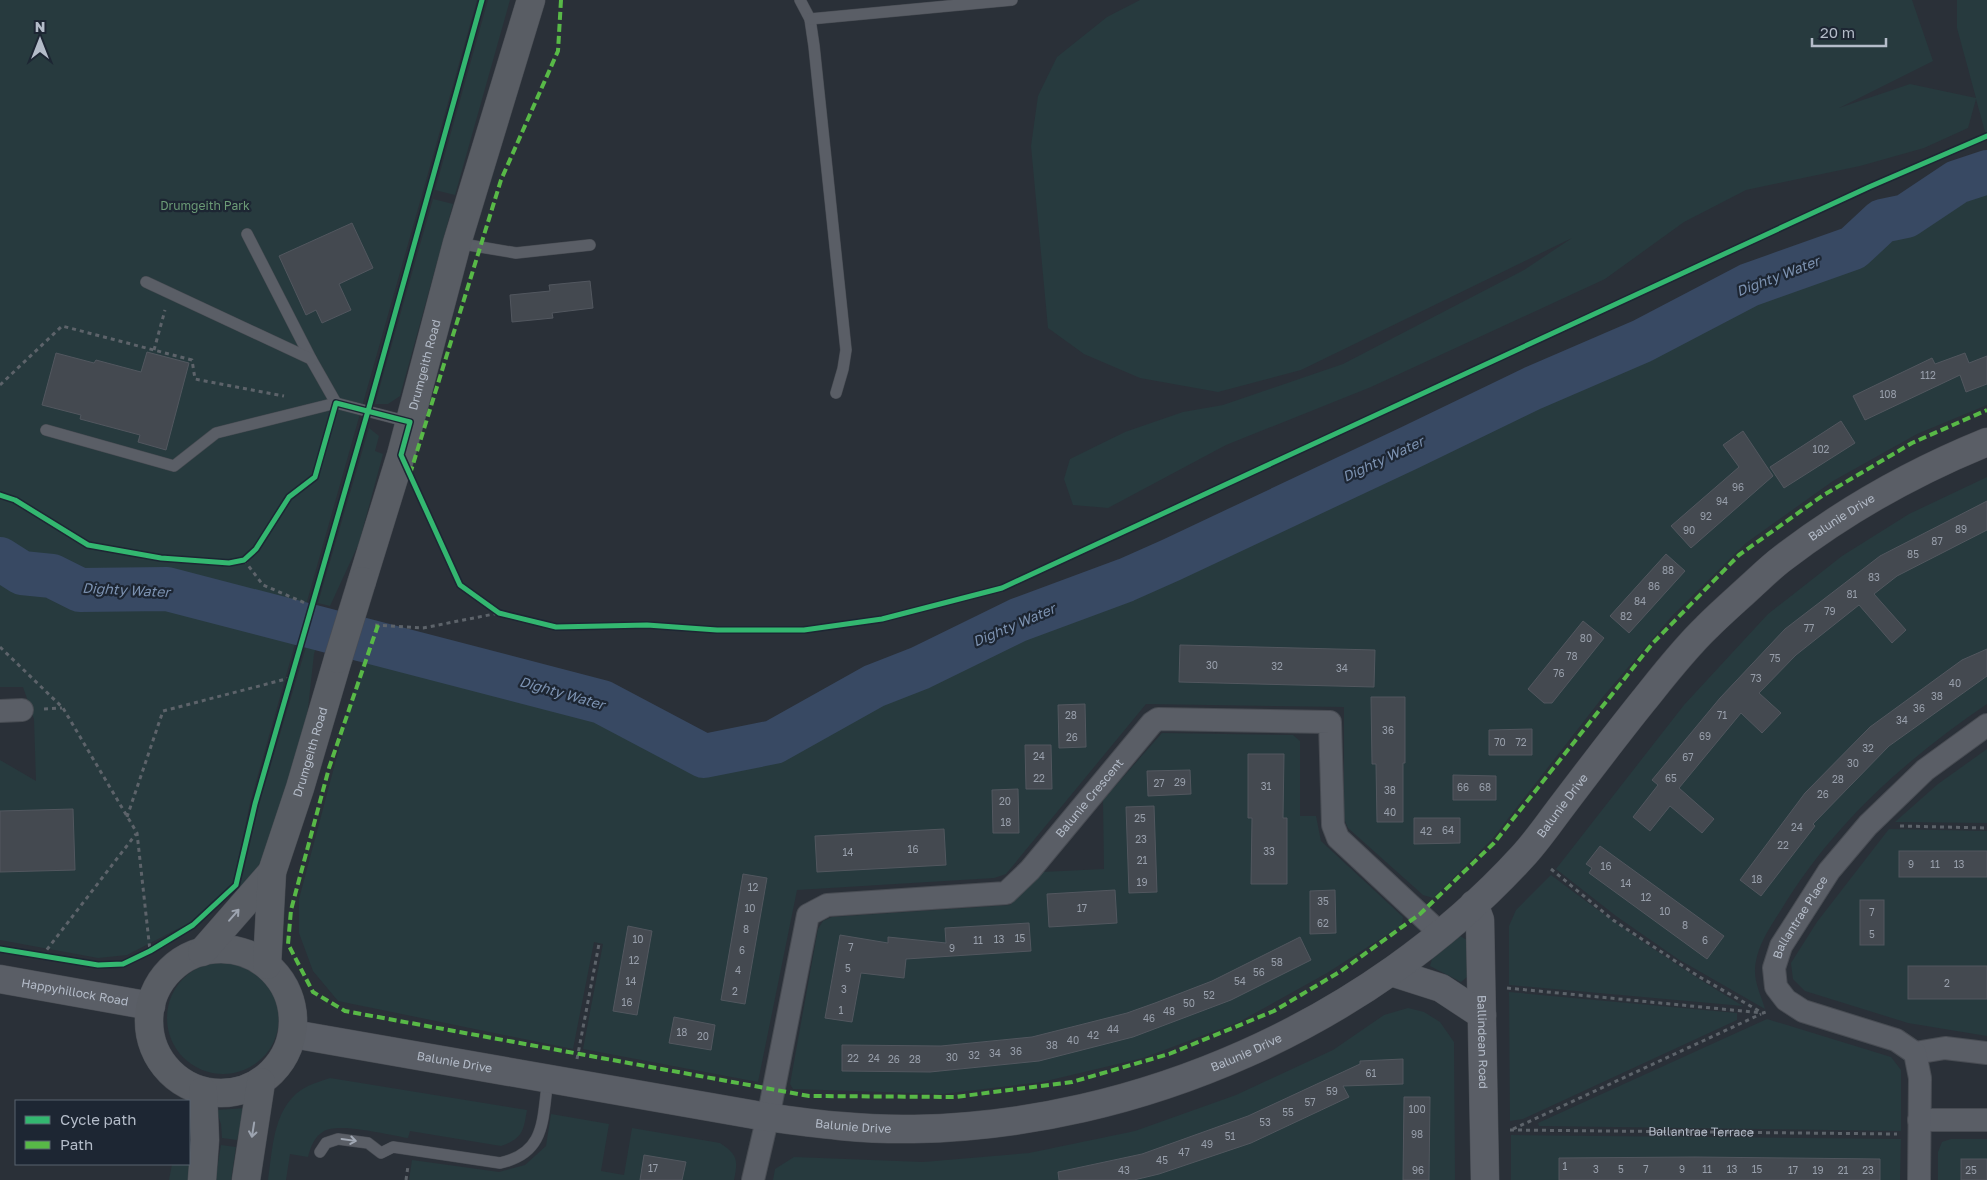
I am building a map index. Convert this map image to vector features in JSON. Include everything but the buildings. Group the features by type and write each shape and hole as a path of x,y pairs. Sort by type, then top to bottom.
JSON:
{"main road":[{"name":"Drumgeith Road","path":"267,965 272,872 300,788 410,422 457,244 531,0"},
{"name":"Drumgeith Road","path":"202,952 272,872"},
{"path":"225,949 247,954 267,965 280,979 289,996 293,1015 293,1034 287,1052 276,1069 261,1082 243,1090 223,1094 203,1091 178,1080 160,1059 150,1033 151,1006 156,991 164,978 175,966 202,952 225,949"},
{"path":"246,1180 261,1082"},
{"path":"202,1180 205,1140 203,1091"}],"street":[{"name":"Balunie Drive","path":"293,1034 767,1117 838,1127 914,1129 994,1124 1075,1110 1158,1088 1232,1060 1313,1022 1391,972 1474,904 1524,856 1644,700 1704,629 1780,560 1858,505 1936,463 1987,442"},
{"name":"Balunie Crescent","path":"767,1117 808,915 827,905 1006,893 1030,870 1152,723 1158,719 1330,722 1332,825 1338,838 1440,933"},
{"name":"Ballantrae Place","path":"1786,1000 1776,987 1774,968 1781,946 1829,871 1868,825 1925,770 1987,725"},
{"name":"Ballindean Road","path":"1474,904 1480,920 1482,1015 1497,1130 1485,1180"},
{"path":"1391,972 1441,988 1482,1015"},
{"name":"Happyhillock Road","path":"0,979 151,1006"},
{"path":"1786,1000 1802,1010 1896,1040 1915,1053 1945,1048 1987,1053"},
{"path":"1915,1053 1920,1078 1919,1180"},
{"path":"753,1180 767,1117"},
{"path":"1919,1127 1987,1120"}],"lane":[{"path":"800,0 810,19 846,350 836,393"},
{"path":"810,19 1012,0"},
{"path":"247,234 311,359 336,403"},
{"path":"457,244 516,253 590,245"},
{"path":"146,282 311,359"},
{"path":"46,430 174,466 216,433 336,403 410,422"},
{"path":"320,1152 326,1143 338,1139 368,1143 381,1153 393,1147 500,1163 515,1160 528,1152 538,1140 561,1081"}],"path":[{"path":"154,350 170,292"},
{"path":"0,385 62,326 192,360 195,379 287,397"},
{"path":"236,561 244,560 250,554"},
{"path":"244,560 263,585 305,603"},
{"path":"491,607 499,613"},
{"path":"375,625 423,628 499,613 509,615"},
{"path":"0,647 63,708 137,834 150,950"},
{"path":"288,687 292,672"},
{"path":"127,817 163,711 290,678"},
{"path":"1868,825 1987,828"},
{"path":"42,956 137,834"},
{"path":"1551,869 1613,920 1698,976 1763,1013"},
{"path":"561,1081 599,944"},
{"path":"143,954 159,945"},
{"path":"34,954 51,957"},
{"path":"1481,986 1763,1013"},
{"path":"1497,1130 1763,1013 1786,1000"}],"green space":[{"name":"Drumgeith Park","path":"0,0 477,0 250,803 233,884 191,922 127,955 98,958 0,940 0,760 36,781 34,719 23,687 0,687"},
{"path":"488,0 510,0 455,195 435,190"},
{"path":"1140,0 1912,0 1933,61 1839,108 1910,84 1976,98 1957,28 1957,0 1987,0 1987,139 1976,99 1968,128 1924,148 1860,166 1746,190 1684,222 1605,279 1371,387 1226,445 1108,508 1073,505 1064,479 1070,459 1125,432 1183,412 1223,405 1343,364 1524,270 1572,238 1301,370 1218,392 1140,378 1084,354 1048,328 1031,146 1038,96 1057,57 1107,17"},
{"path":"1987,172 1987,405 1917,434 1833,481 1746,543 1672,616 1602,698 1493,838 1433,898 1423,895 1348,828 1344,819 1344,707 1146,704 1006,874 994,878 797,890 758,1082 583,1049 603,944 594,942 573,1049 338,1001 313,971 299,933 299,899 366,647 642,723 704,755 774,742 874,686 920,668 1018,620 1125,580 1171,560 1533,388 1642,341 1749,285 1853,248 1882,221 1906,216 1957,182"},
{"path":"433,199 453,204 400,396 388,404 375,404"},
{"path":"369,428 379,436 375,451 383,454 359,543 330,606 318,603"},
{"path":"1987,477 1987,704 1899,771 1847,822 1801,879 1768,932 1757,955 1755,977 1765,1009 1678,959 1616,916 1556,869 1684,705 1768,614 1842,556 1909,514"},
{"path":"312,627 322,629 314,654 306,726 268,857 240,887 259,805"},
{"path":"1162,733 1293,735 1300,741 1300,816 1316,816 1321,841 1403,917 1402,925 1327,973 1239,1022 1143,1058 1042,1082 942,1094 793,1089 790,1084 818,929 823,921 832,917 1010,905 1042,872 1104,869 1103,800"},
{"path":"1987,749 1987,823 1895,822 1938,784"},
{"path":"1889,829 1987,831 1987,1036 1908,1023 1805,991 1793,979 1791,963 1817,922"},
{"path":"1551,875 1645,943 1743,1006 1509,985 1509,926 1516,910"},
{"path":"1460,936 1467,940 1467,977 1461,982 1430,966 1432,959"},
{"path":"223,962 244,966 263,978 275,997 279,1018 275,1039 263,1058 244,1070 223,1074 202,1070 183,1058 171,1039 167,1018 171,997 183,978 202,966"},
{"path":"1509,992 1737,1013 1737,1020 1523,1119 1510,1121"},
{"path":"1408,1008 1424,1012 1440,1022 1454,1042 1455,1180 773,1180 775,1169 794,1157 923,1162 1029,1153 1135,1131 1236,1095 1333,1050 1384,1015"},
{"path":"1767,1019 1891,1057 1901,1070 1901,1131 1539,1126 1538,1123"},
{"path":"330,1078 527,1110 523,1129 518,1137 501,1146 410,1131 408,1138 352,1128 331,1129 324,1131 315,1139 308,1157 290,1154 286,1180 268,1180 277,1127 288,1103 296,1094 308,1086"},
{"path":"246,1108 237,1140 222,1138 221,1124 216,1110"},
{"path":"551,1114 609,1124 601,1171 624,1175 632,1128 720,1143 735,1158 734,1180 409,1180 412,1160 499,1172 525,1165 546,1146"},
{"path":"1511,1135 1901,1139 1900,1180 1511,1180"},
{"path":"1951,1139 1987,1139 1987,1180 1938,1180 1938,1152 1942,1142"},
{"path":"193,1144 188,1180 169,1180 172,1165 190,1165 190,1146"},
{"path":"221,1145 236,1147 231,1180 215,1180"}],"waterway":[{"name":"Dighty Water","path":"0,559 22,573 52,576 80,590 167,589 602,702 704,756 774,742 874,686 920,668 1018,620 1126,580 1171,560 1533,388 1642,341 1749,285 1853,248 1882,221 1906,216 1957,182 1987,172"}],"marked path":[{"path":"410,474 501,180 558,51 561,0"},
{"path":"378,625 329,768 291,910 288,944 313,992 345,1011 809,1096 955,1097 1072,1082 1169,1054 1274,1011 1341,971 1420,914 1494,843 1652,644 1739,555 1822,496 1912,443 1987,410"}],"cycle path":[{"path":"0,949 98,965 123,964 150,951 193,925 236,885 255,804 368,411 482,0"},
{"path":"0,495 15,500 88,545 161,558 229,563 244,560 256,549 289,497 315,477 336,403 410,422 401,455 460,585 499,613 556,627 647,625 717,630 804,630 882,619 1002,588 1869,187 1987,136"}]}
